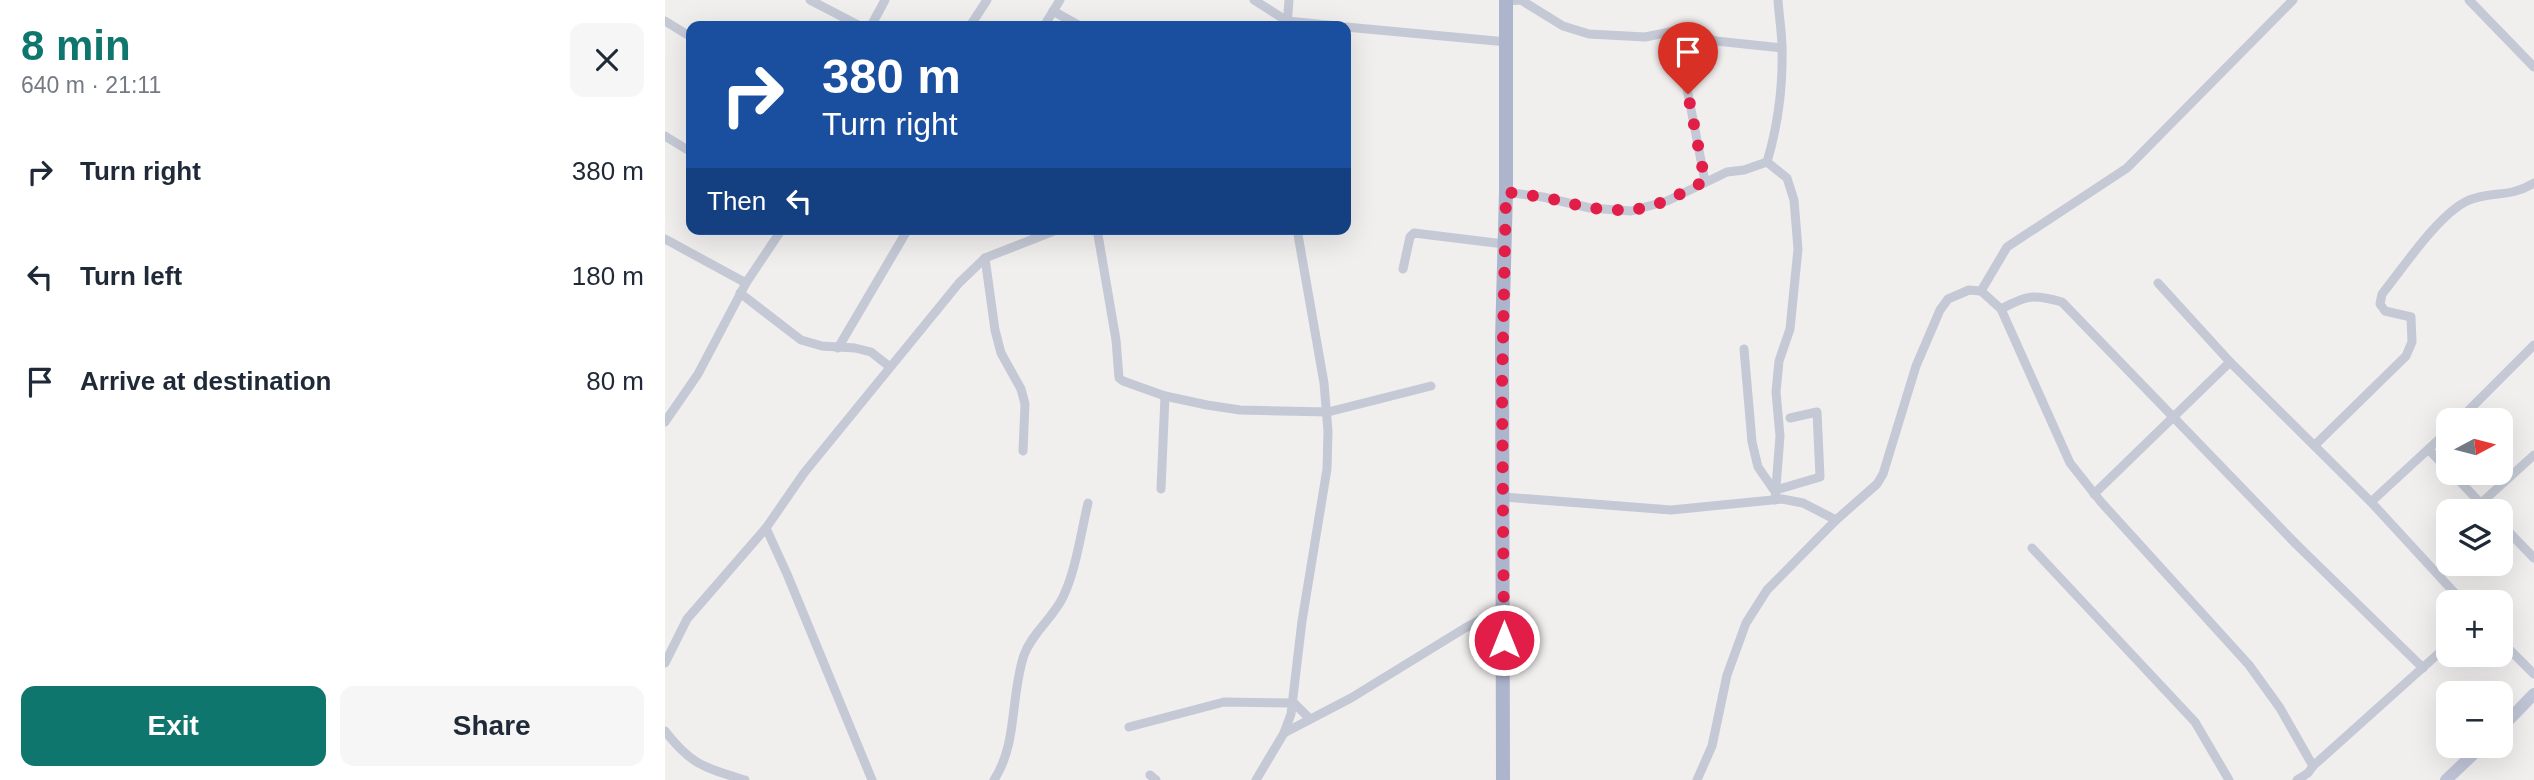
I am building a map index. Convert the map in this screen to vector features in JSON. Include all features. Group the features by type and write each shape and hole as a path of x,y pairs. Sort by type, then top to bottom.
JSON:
{"main road":[{"path":"1503,780 1506,1"},
{"path":"2513,716 2534,694"},
{"path":"2446,780 2470,758"}],"street":[{"path":"810,0 850,21"},
{"path":"874,21 885,0"},
{"path":"973,21 987,0"},
{"path":"1047,21 1060,0"},
{"path":"1254,0 1283,21"},
{"path":"1287,21 1289,0"},
{"path":"1767,162 1777,126 1782,48 1778,0"},
{"path":"1981,291 2007,247 2127,168 2293,0"},
{"path":"2469,0 2534,67"},
{"path":"1506,1 1521,1 1563,26 1589,34 1645,37 1670,32 1716,41 1782,48"},
{"path":"1053,11 1071,21"},
{"path":"665,21 686,34"},
{"path":"1351,27 1507,42"},
{"path":"1670,32 1683,68 1705,181"},
{"path":"665,136 686,149"},
{"path":"1506,192 1590,208 1631,211 1667,201 1727,172 1744,170 1767,162"},
{"path":"1767,162 1787,178 1794,200 1798,249 1790,329 1779,361 1776,392 1780,436 1775,494"},
{"path":"2315,445 2406,356 2412,342 2411,317 2385,311 2380,304 2382,294 2445,217 2464,202 2485,194 2504,195 2521,191 2534,183"},
{"path":"1403,269 1409,237 1414,233 1504,244"},
{"path":"665,422 698,374 740,293 778,235"},
{"path":"838,348 904,235"},
{"path":"665,663 687,620 766,528 804,473 959,283 985,258 1044,235"},
{"path":"1098,235 1116,340 1119,378 1128,384 1165,396 1240,410 1328,412 1431,386"},
{"path":"1256,780 1284,733 1294,703 1303,621 1327,469 1328,412 1298,235"},
{"path":"665,239 746,283"},
{"path":"985,258 993,319 1001,353 1021,389 1025,404 1023,452"},
{"path":"2158,283 2230,362 2371,502 2452,590"},
{"path":"1696,780 1712,746 1727,675 1746,623 1767,590 1836,520 1877,484 1883,474 1916,366 1940,310 1948,299 1969,290 1981,291 2001,309 2070,463 2094,494 2249,664 2280,708 2313,766"},
{"path":"740,293 801,340 871,352 890,367"},
{"path":"2001,309 2020,298 2031,296 2062,302 2296,544 2423,668"},
{"path":"2471,408 2534,345"},
{"path":"1744,349 1752,442 1758,467 1775,494 1782,499 1803,503 1836,520"},
{"path":"2094,494 2230,362"},
{"path":"1161,489 1165,396"},
{"path":"1503,496 1671,510 1775,494 1820,477 1817,412 1790,418"},
{"path":"2371,502 2436,444"},
{"path":"2430,450 2436,456"},
{"path":"2492,499 2534,455"},
{"path":"2463,485 2476,499"},
{"path":"994,780 1004,765 1010,740 1017,680 1026,651 1062,599 1088,503"},
{"path":"766,528 872,780"},
{"path":"2513,536 2534,558"},
{"path":"2032,548 2195,722 2229,780"},
{"path":"1284,733 1351,698 1504,607"},
{"path":"2513,652 2534,674"},
{"path":"2297,780 2436,656"},
{"path":"1129,727 1224,702 1294,703 1310,719"},
{"path":"665,731 687,756 704,768 745,780"}],"route":[{"path":"1504,640 1502,386 1506,192 1590,208 1631,211 1667,201 1705,181 1688,94"}]}
